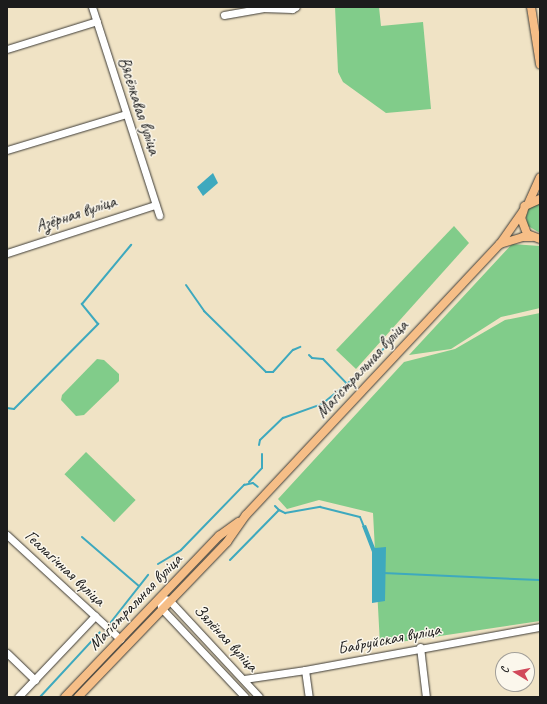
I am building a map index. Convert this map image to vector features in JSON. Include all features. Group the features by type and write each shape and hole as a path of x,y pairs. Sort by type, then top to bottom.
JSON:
{"main road":[{"path":"531,7 540,61"},
{"name":"Магістральная вуліца","path":"78,697 161,608 227,542 246,515 500,244 529,202 540,177"},
{"path":"529,202 540,199"},
{"path":"522,212 521,224 538,239"},
{"name":"Магістральная вуліца","path":"500,244 522,237 538,239"},
{"name":"Магістральная вуліца","path":"66,697 219,536 246,515"}],"street":[{"name":"Вясёлкавая вуліца","path":"92,7 159,215"},
{"path":"224,15 262,8 292,9 296,7"},
{"path":"7,49 97,21"},
{"path":"7,150 126,114"},
{"name":"Азёрная вуліца","path":"7,253 155,205"},
{"name":"Геалагічная вуліца","path":"7,535 120,639"},
{"path":"161,608 160,598 169,600"},
{"name":"Зялёная вуліца","path":"169,600 244,679 259,697"},
{"name":"Зялёная вуліца","path":"161,608 245,697"},
{"path":"18,697 95,616"},
{"name":"Бабруйская вуліца","path":"244,679 305,670 420,647 540,627"},
{"path":"420,647 426,697"},
{"path":"7,653 35,680"},
{"path":"305,670 309,697"}],"green space":[{"path":"335,7 379,7 381,26 423,22 431,109 386,113 343,82 338,72"},
{"path":"540,203 540,233 528,226 526,217 529,208"},
{"path":"454,226 469,243 356,369 336,350"},
{"path":"512,244 540,246 540,308 501,317 451,349 409,355"},
{"path":"540,313 540,621 380,645 373,513 319,500 287,509 278,499 404,362 455,349 505,320"},
{"path":"97,359 104,360 119,374 119,381 84,415 76,416 61,400 62,395"},
{"path":"86,452 136,500 114,522 64,474"}],"water":[{"path":"213,173 218,183 203,196 197,187"},
{"path":"366,525 375,548 386,547 385,601 372,603 372,552 362,526"}],"waterway":[{"path":"7,408 14,409 98,324 82,304 131,245"},
{"path":"186,285 204,311 266,372 273,372 293,350 300,347"},
{"path":"362,371 386,346"},
{"path":"309,355 312,358 323,359 347,384"},
{"path":"259,445 260,440 283,418 322,404 352,380"},
{"path":"249,482 262,468 262,454"},
{"path":"158,564 181,550 244,485 253,483 258,487"},
{"path":"275,506 279,510"},
{"path":"230,560 279,510 285,513 320,507 360,517 364,527"},
{"path":"82,537 139,586"},
{"path":"383,573 540,580"},
{"path":"111,622 148,575"},
{"path":"40,697 100,632"}]}
